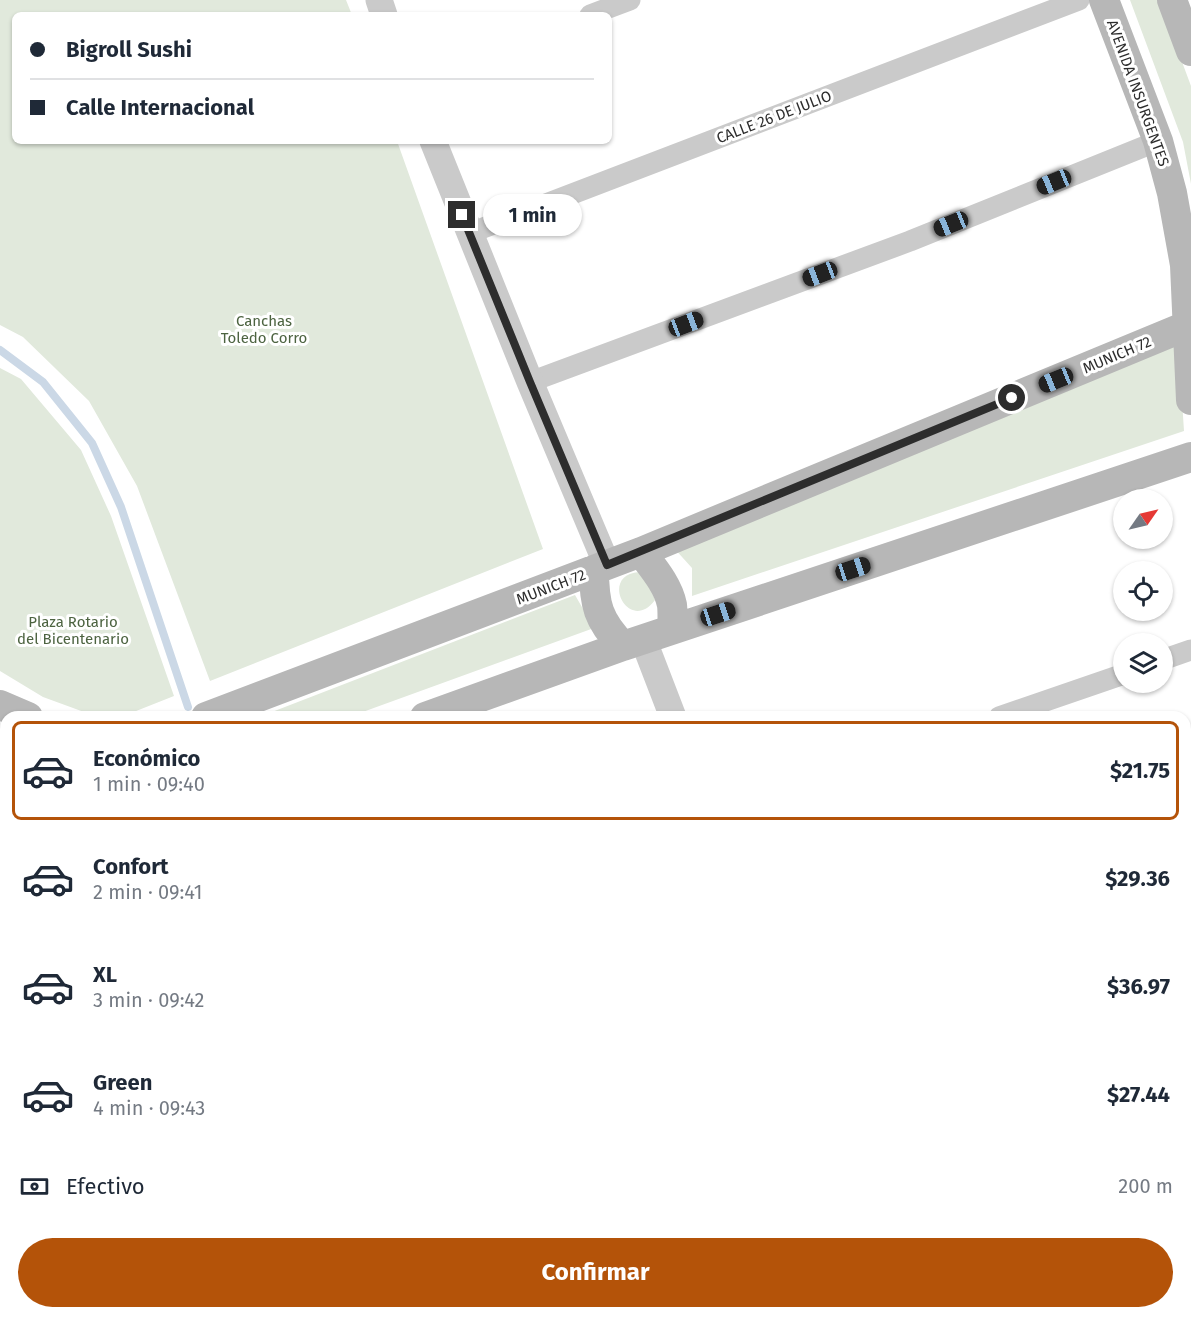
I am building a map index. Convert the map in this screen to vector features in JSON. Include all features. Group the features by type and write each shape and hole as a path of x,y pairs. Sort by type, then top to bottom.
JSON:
{"main road":[{"name":"AVENIDA INSURGENTES","path":"1104,0 1158,141 1172,193 1185,265 1191,400"},
{"path":"1172,0 1191,51"},
{"name":"MUNICH 72","path":"222,711 601,568 1189,325"},
{"path":"442,711 633,642 1191,457"},
{"path":"641,552 666,588 672,606 673,629"},
{"path":"601,568 594,593 599,612 610,633 633,642"},
{"path":"0,705 14,711"}],"street":[{"path":"598,12 630,0"},
{"name":"CALLE 26 DE JULIO","path":"470,233 1079,0"},
{"path":"530,382 910,241 1158,141"},
{"path":"434,144 530,382 601,568"},
{"path":"633,642 670,711"},
{"path":"1173,656 1191,650"},
{"path":"1016,711 1113,678"}],"green space":[{"name":"Canchas Toledo Corro","path":"0,0 346,0 351,12 12,12 12,144 398,144 543,549 210,681 137,486 89,401 23,337 0,325"},
{"path":"1130,0 1159,0 1191,86 1191,184 1183,142"},
{"path":"1178,340 1184,431 692,596 692,568 673,547"},
{"name":"Plaza Rotario del Bicentenario","path":"0,368 21,379 81,450 111,516 174,696 136,711 81,711 43,697 0,671"},
{"path":"639,572 645,574 655,600 645,609 636,611 622,600 619,591 621,583 627,576"},
{"path":"575,595 594,628 366,711 275,711"}],"waterway":[{"path":"0,350 43,382 92,443 121,507 188,707"}],"route":[{"path":"462,215 607,565 1012,398"}]}
